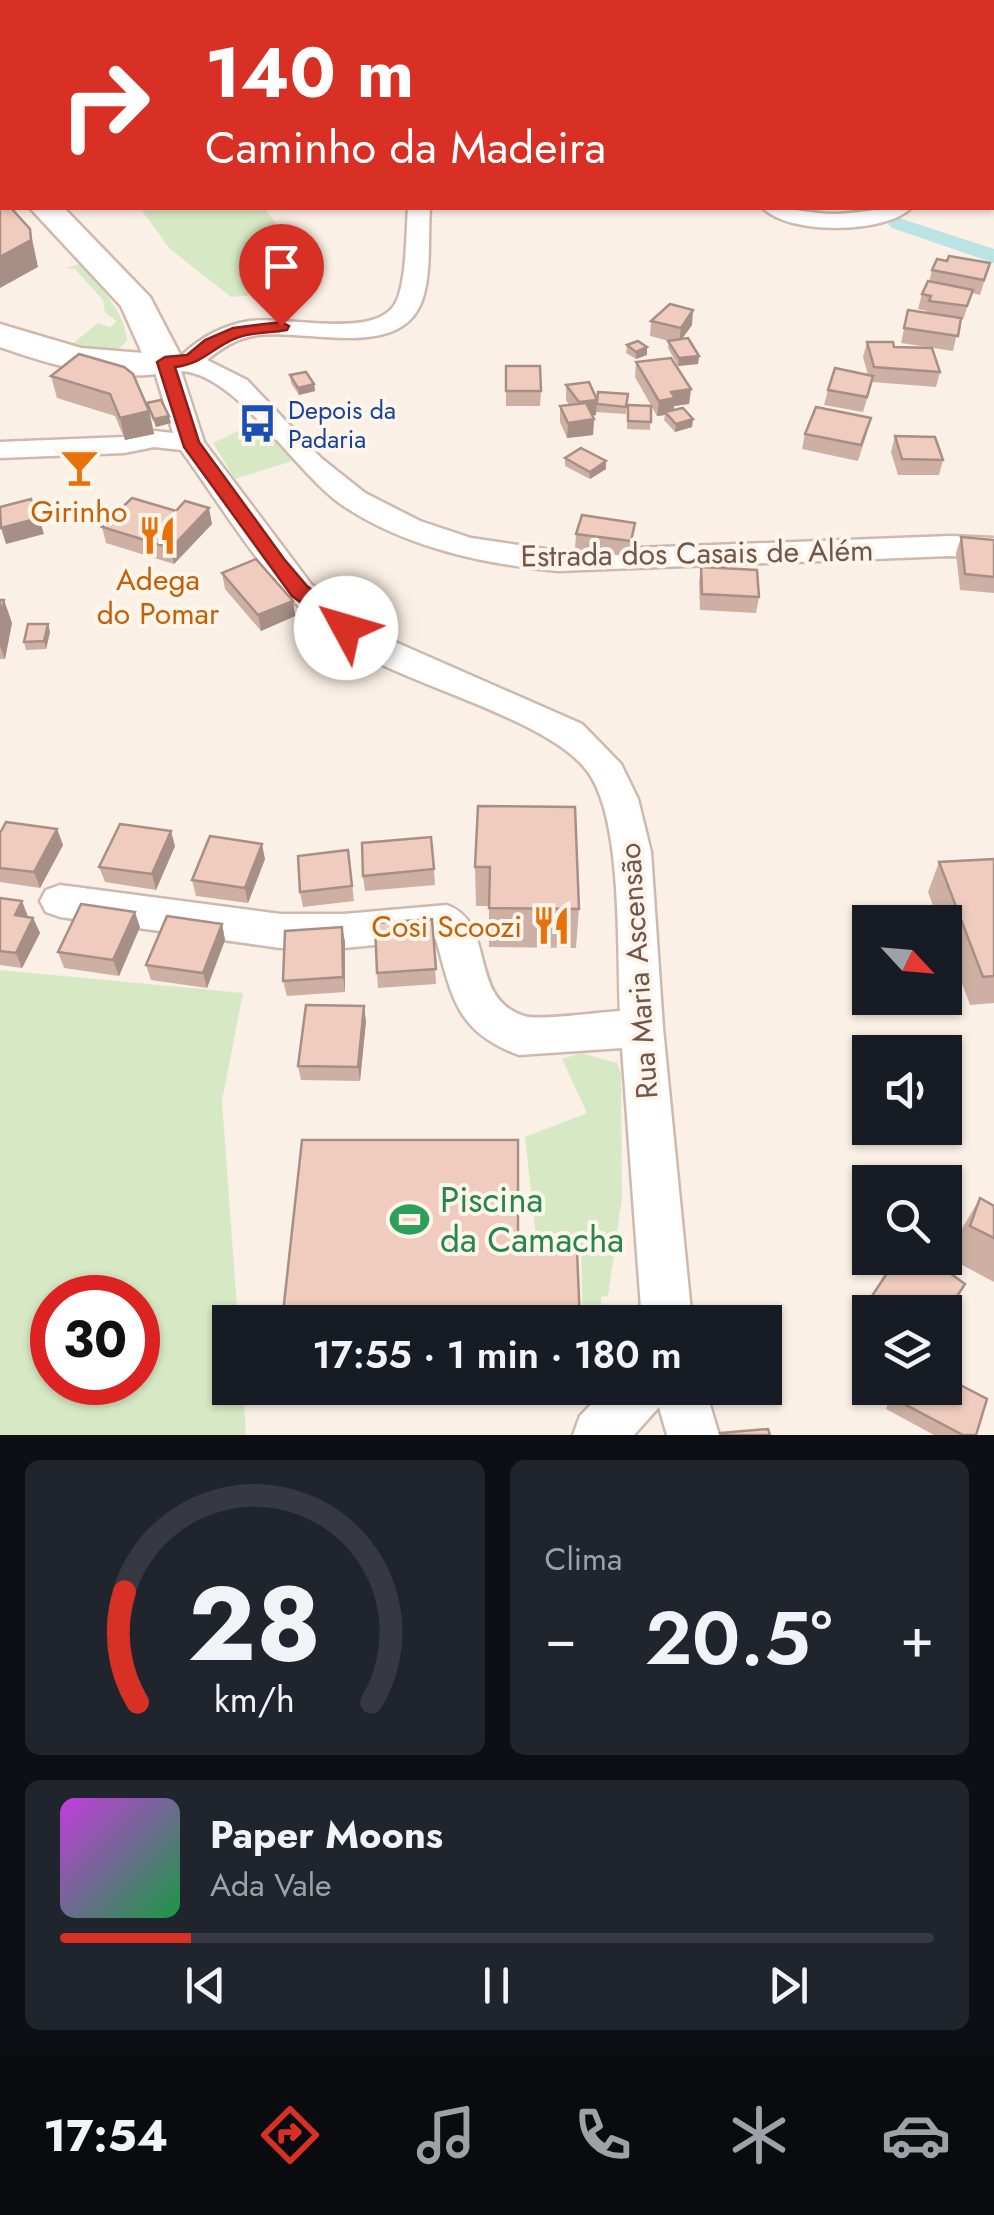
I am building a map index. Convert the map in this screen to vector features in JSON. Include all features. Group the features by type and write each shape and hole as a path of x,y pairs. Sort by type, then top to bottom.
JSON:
{"main road":[{"path":"0,335 95,364 128,367 179,361 118,278 48,210"}],"street":[{"path":"179,361 211,343 251,328 362,331 400,316 410,307 420,210"},
{"path":"780,210 835,222 872,218 894,210"},
{"name":"Rua Maria Ascensão","path":"179,361 190,443 277,564 326,614 381,650 569,733 603,764 620,799 632,852 642,1028 666,1305"},
{"name":"Estrada dos Casais de Além","path":"179,361 244,389 329,482 354,498 438,538 502,558 558,561 950,546 994,548"},
{"path":"0,450 124,445 154,439 190,443"},
{"path":"60,901 280,931 344,931 447,922 456,936 470,994 478,1008 519,1036 642,1028"},
{"path":"599,1435 626,1405"},
{"path":"684,1405 693,1435"}],"green space":[{"path":"141,210 268,210 292,242 284,275 254,295 231,297 170,249"},
{"path":"80,264 110,299 121,319 127,340 115,351 101,353 71,345 98,323 110,327 117,321 105,313 103,300 75,269 65,268"},
{"path":"248,426 263,429 296,460 235,479 213,443"},
{"path":"0,970 243,993 222,1101 237,1305 212,1305 212,1405 244,1405 246,1435 0,1435"},
{"path":"581,1053 617,1063 621,1073 622,1197 608,1296 601,1297 601,1305 583,1305 581,1248 537,1247 525,1137 587,1113 562,1059"}],"building":[{"path":"0,210 13,210 30,229 31,240 0,257"},
{"path":"949,256 990,263 984,280 932,270 937,259 947,261"},
{"path":"928,281 973,290 967,306 929,301 931,296 922,294"},
{"path":"670,304 693,310 681,328 651,321"},
{"path":"908,310 961,318 958,336 904,328"},
{"path":"688,338 699,356 679,358 668,341"},
{"path":"638,341 647,347 636,352 627,345"},
{"path":"867,342 932,348 940,372 874,367"},
{"path":"79,354 124,367 133,374 149,411 120,418 110,394 51,376"},
{"path":"671,358 691,389 671,392 675,398 659,401 636,362"},
{"path":"506,366 540,366 541,391 506,391"},
{"path":"835,368 873,376 867,397 828,390"},
{"path":"306,372 314,384 298,388 290,375"},
{"path":"589,382 597,400 579,402 566,385"},
{"path":"598,392 628,394 626,407 597,404"},
{"path":"161,400 169,416 154,419 147,403"},
{"path":"586,403 594,419 568,423 560,406"},
{"path":"628,405 651,406 651,422 628,421"},
{"path":"816,407 871,418 861,445 805,434"},
{"path":"683,408 693,419 676,424 665,412"},
{"path":"895,436 935,437 943,460 902,459"},
{"path":"581,448 606,461 590,472 565,458"},
{"path":"132,498 176,511 185,501 209,508 171,548 102,527"},
{"path":"31,499 39,518 1,528 0,507"},
{"path":"582,515 635,523 631,541 576,534"},
{"path":"961,537 994,540 994,577 965,574"},
{"path":"256,559 293,601 258,615 222,573"},
{"path":"701,567 757,570 759,597 702,594"},
{"path":"28,624 48,624 44,641 24,642"},
{"path":"478,806 575,807 579,909 489,908 490,867 475,867"},
{"path":"6,822 57,829 34,872 0,868 0,833"},
{"path":"120,824 171,831 152,874 99,867"},
{"path":"210,836 262,844 245,888 192,880"},
{"path":"431,837 434,869 363,876 362,843"},
{"path":"348,850 352,886 300,892 298,856"},
{"path":"994,859 994,976 983,977 962,922 962,905 955,905 939,862"},
{"path":"0,898 22,901 15,915 33,918 16,953 0,951"},
{"path":"81,904 135,912 113,960 58,952"},
{"path":"167,916 222,924 203,973 146,965"},
{"path":"432,919 436,969 377,973 375,923"},
{"path":"342,927 343,977 283,981 285,931"},
{"path":"306,1005 364,1006 358,1067 298,1066"},
{"name":"Piscina da Camacha","path":"302,1140 518,1140 518,1250 577,1250 579,1305 284,1305"},
{"path":"980,1198 994,1206 994,1238 970,1226"},
{"path":"886,1275 953,1275 965,1284 958,1295 873,1295"},
{"path":"962,1386 987,1399 976,1435 963,1435 906,1405 962,1405"},
{"path":"768,1429 770,1435 720,1433"}],"waterway":[{"path":"899,224 994,256"}],"place":[{"name":"Depois da Padaria","path":"258,424"},
{"name":"Girinho","path":"79,467"},
{"name":"Adega do Pomar","path":"158,535"},
{"name":"Cosi Scoozi","path":"552,926"},
{"name":"Piscina da Camacha","path":"410,1220"}],"route":[{"path":"281,326 239,331 211,343 192,360 165,362 190,443 277,564 300,591 346,628"}]}
